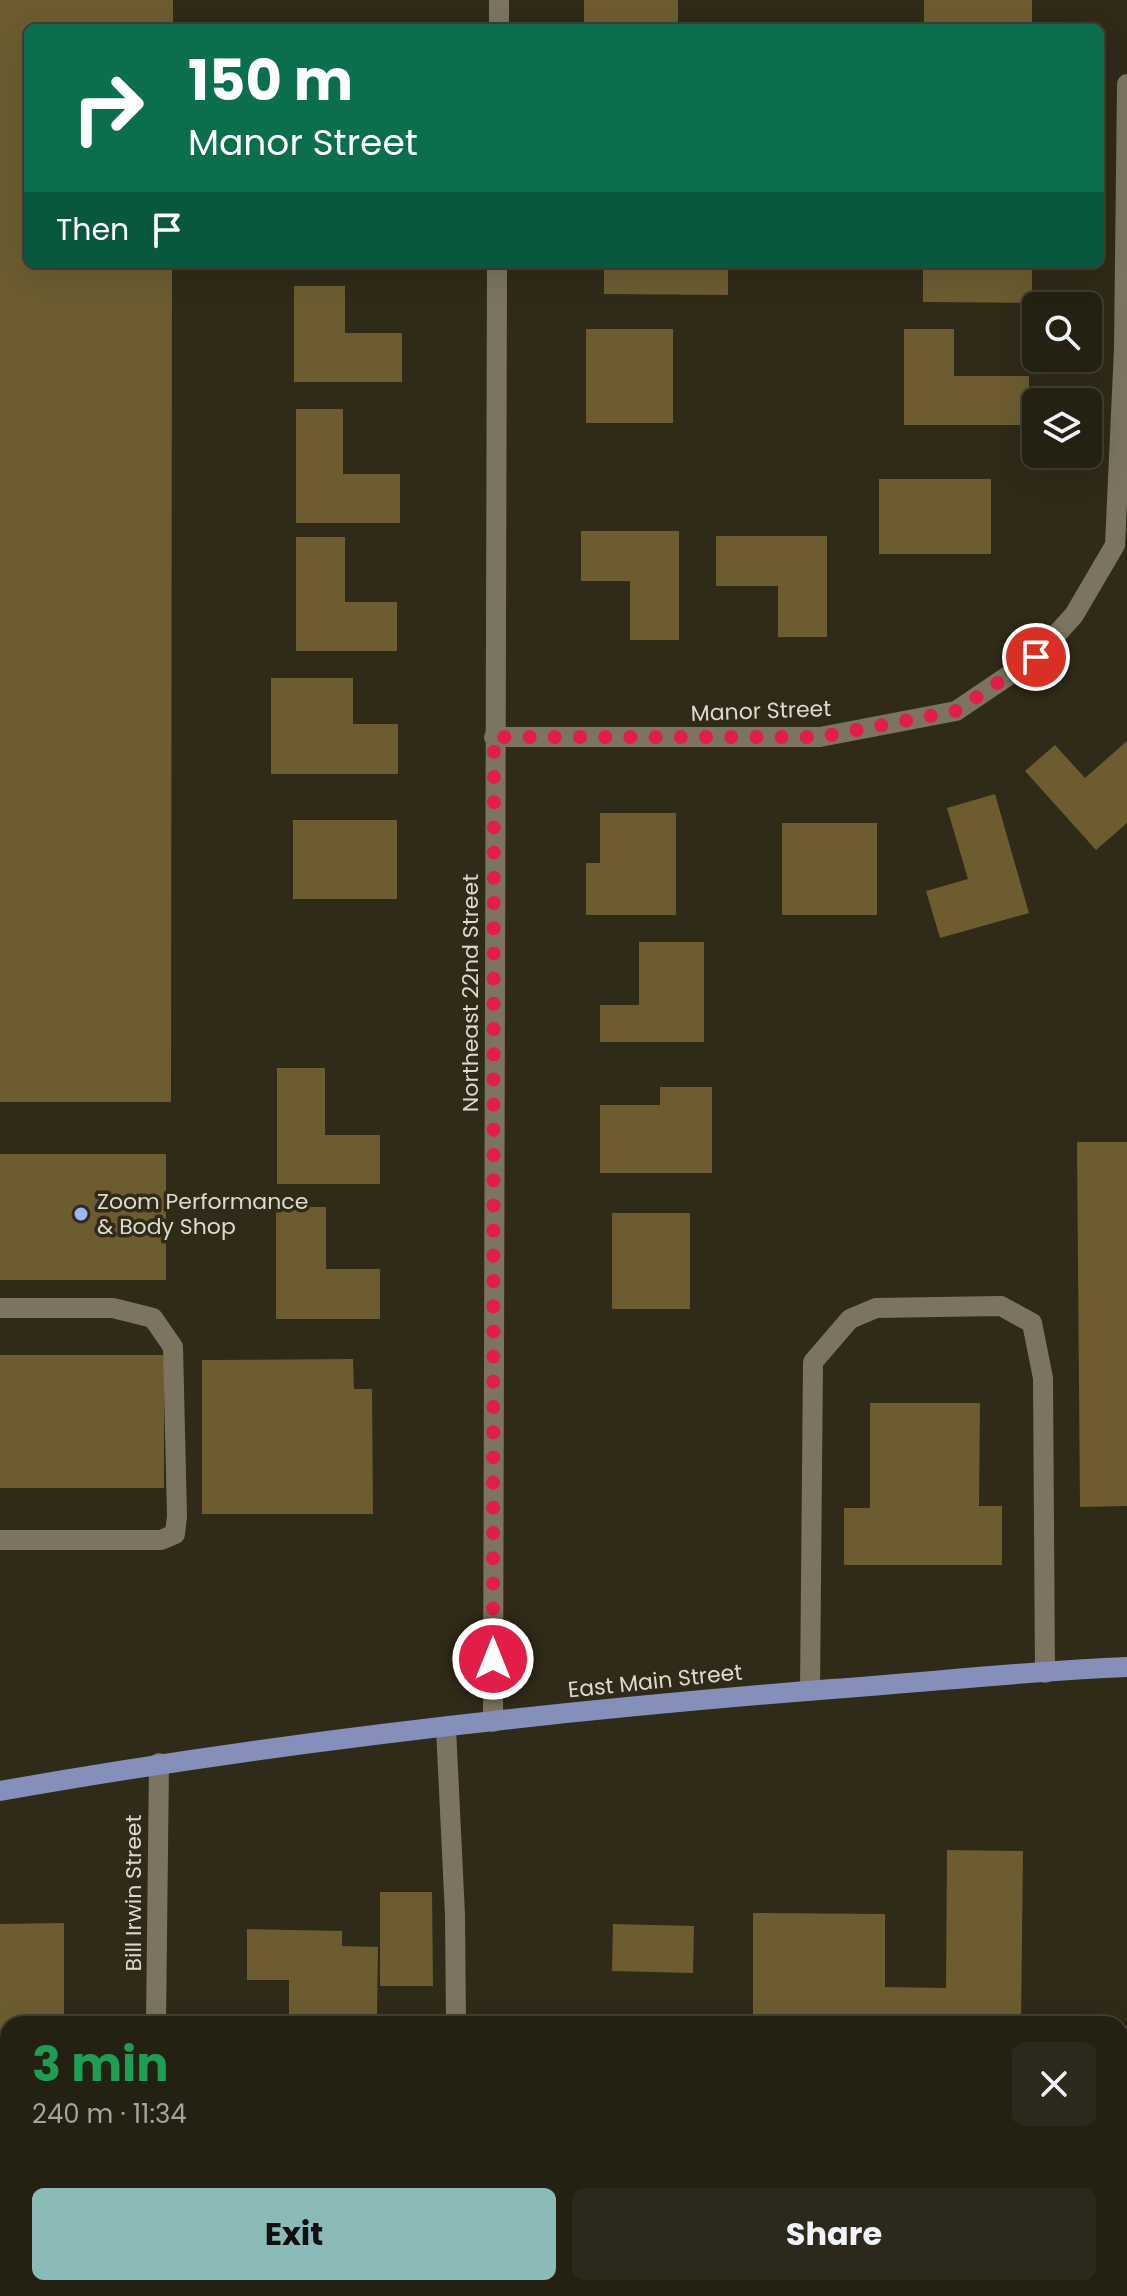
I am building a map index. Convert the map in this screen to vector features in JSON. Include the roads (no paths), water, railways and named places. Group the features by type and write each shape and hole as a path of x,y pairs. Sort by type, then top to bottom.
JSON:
{"main road":[{"name":"East Main Street","path":"0,1791 159,1763 493,1722 703,1699 1127,1667"}],"street":[{"path":"499,0 499,24"},
{"name":"Manor Street","path":"494,737 820,737 956,711 1036,657 1074,615 1115,545 1124,348 1127,84"},
{"name":"Northeast 22nd Street","path":"493,1722 497,268"},
{"path":"810,1691 813,1362 850,1319 876,1308 1001,1306 1032,1323 1043,1378 1045,1673"},
{"path":"0,1308 113,1308 153,1318 173,1347 177,1516 175,1534 161,1540 0,1540"},
{"path":"446,1728 455,1915 456,2016"},
{"name":"Bill Irwin Street","path":"156,2016 159,1763"}],"place":[{"name":"Zoom Performance & Body Shop","path":"81,1214"}]}
